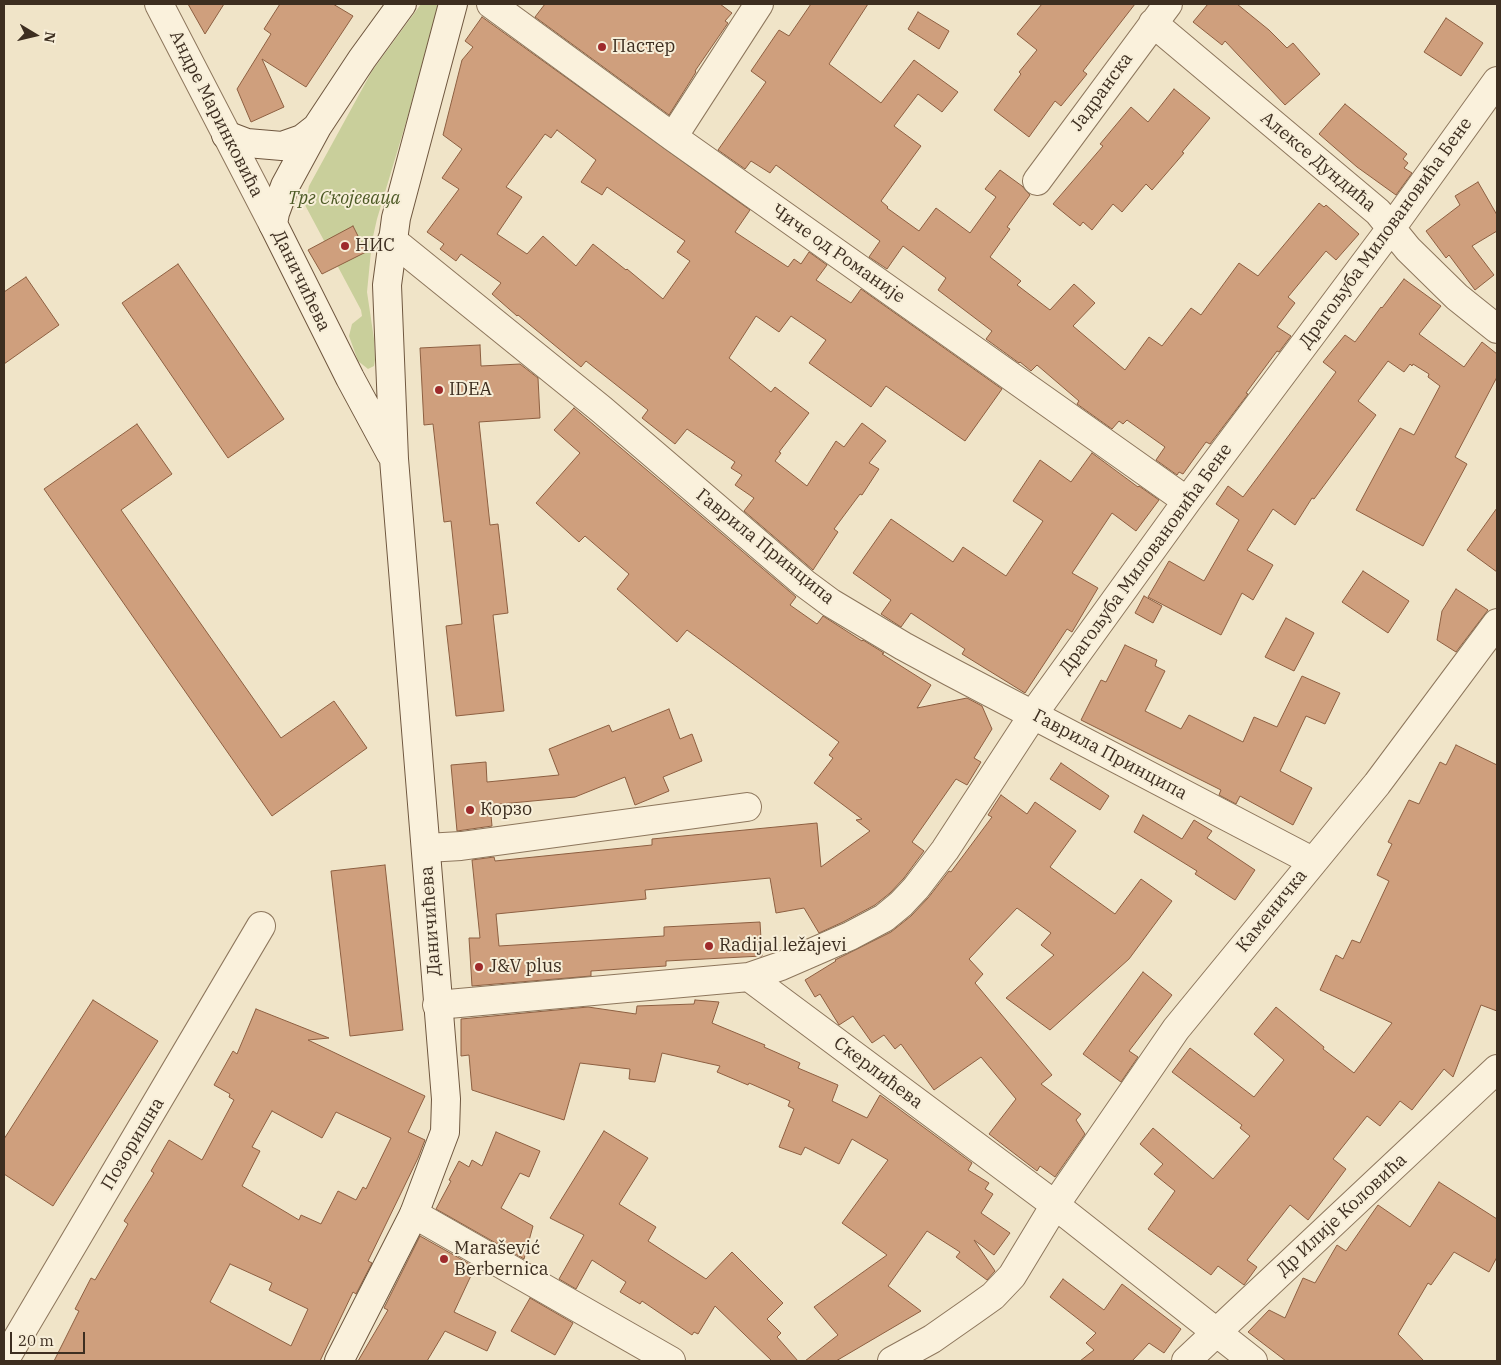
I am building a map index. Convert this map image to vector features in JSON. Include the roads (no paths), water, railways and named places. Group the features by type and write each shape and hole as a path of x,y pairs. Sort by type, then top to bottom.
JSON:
{"street":[{"name":"Андре Маринковића","path":"159,4 273,224"},
{"name":"Даничићева","path":"394,459 350,378 273,224 274,213 285,186 317,127 362,59 402,4"},
{"name":"Даничићева","path":"339,1361 414,1214 445,1132 446,1099 394,459 387,285 392,240 404,184 453,4"},
{"name":"Чиче од Романије","path":"491,4 673,137 1187,501"},
{"path":"673,137 759,4"},
{"name":"Јадранска","path":"1037,181 1160,13"},
{"name":"Алексе Дундића","path":"1160,13 1378,212 1408,248 1458,297 1497,329"},
{"name":"Драгољуба Миловановића Бене","path":"749,977 781,966 850,936 884,918 916,888 945,850 1033,715 1187,501 1392,228 1497,82"},
{"path":"226,135 247,143 282,146 302,139 317,127"},
{"name":"Гаврила Принципа","path":"392,240 601,409 804,583 831,602 903,646 1312,861"},
{"path":"350,378 368,384 379,380 390,349"},
{"name":"Каменичка","path":"892,1361 932,1339 993,1296 1012,1276 1055,1205 1176,1029 1377,784 1497,623"},
{"path":"426,848 471,844 747,808"},
{"name":"Позоришна","path":"4,1361 261,926"},
{"path":"437,1005 749,977"},
{"name":"Скерлићева","path":"749,977 1055,1205 1253,1361"},
{"name":"Др Илије Коловића","path":"1186,1361 1497,1068"},
{"path":"414,1214 671,1361"}],"place":[{"name":"Пастер","path":"602,47"},
{"name":"НИС","path":"345,246"},
{"name":"IDEA","path":"439,390"},
{"name":"Корзо","path":"470,810"},
{"name":"Radijal ležajevi","path":"709,946"},
{"name":"J&V plus","path":"479,967"},
{"name":"Marašević Berbernica","path":"444,1259"}],"park label":[{"name":"Трг Скојеваца","path":"344,199"}]}
